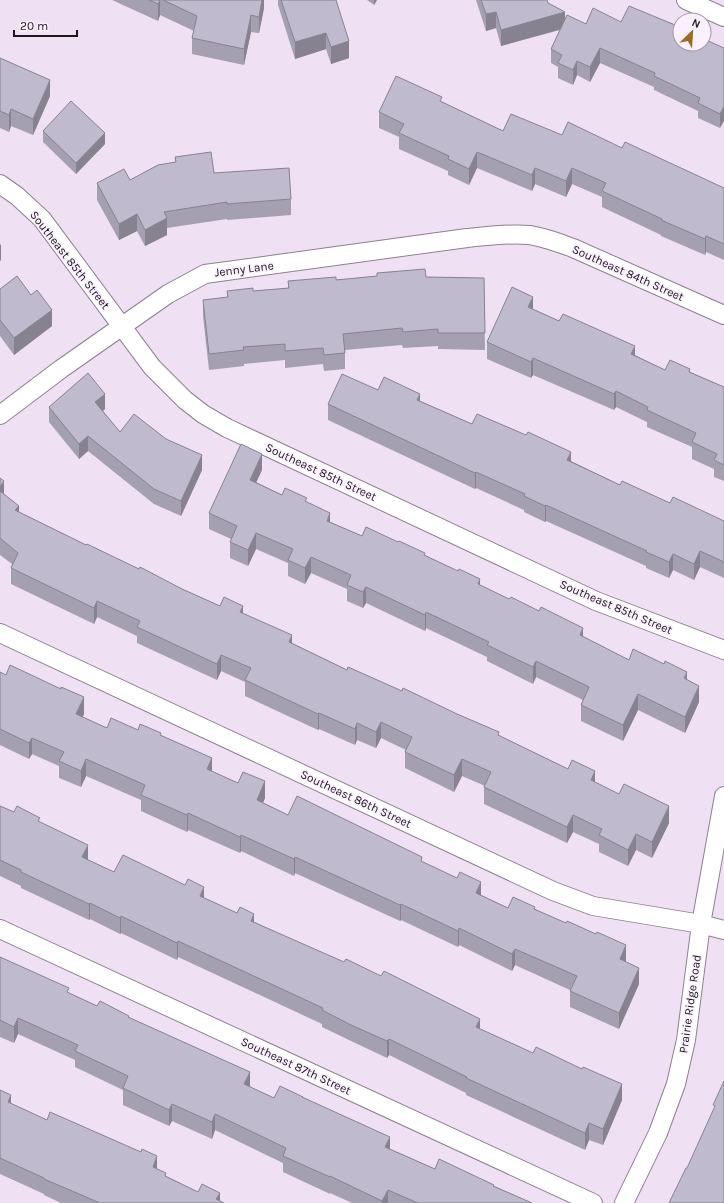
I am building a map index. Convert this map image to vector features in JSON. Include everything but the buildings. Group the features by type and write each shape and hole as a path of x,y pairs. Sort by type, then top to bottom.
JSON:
{"street":[{"path":"686,0 724,18"},
{"name":"Southeast 85th Street","path":"0,184 17,196 42,219 152,367 185,400 202,414 227,428 596,601 724,650"},
{"name":"Jenny Lane","path":"0,414 121,326 168,294 205,274 501,234 530,236"},
{"name":"Southeast 84th Street","path":"530,236 552,240 573,248 724,315"},
{"name":"Southeast 86th Street","path":"0,633 553,891 593,906 701,924 724,930"},
{"name":"Prairie Ridge Road","path":"624,1203 658,1133 676,1084 686,1040 701,924 724,796"},
{"name":"Southeast 87th Street","path":"0,929 593,1203"}]}
